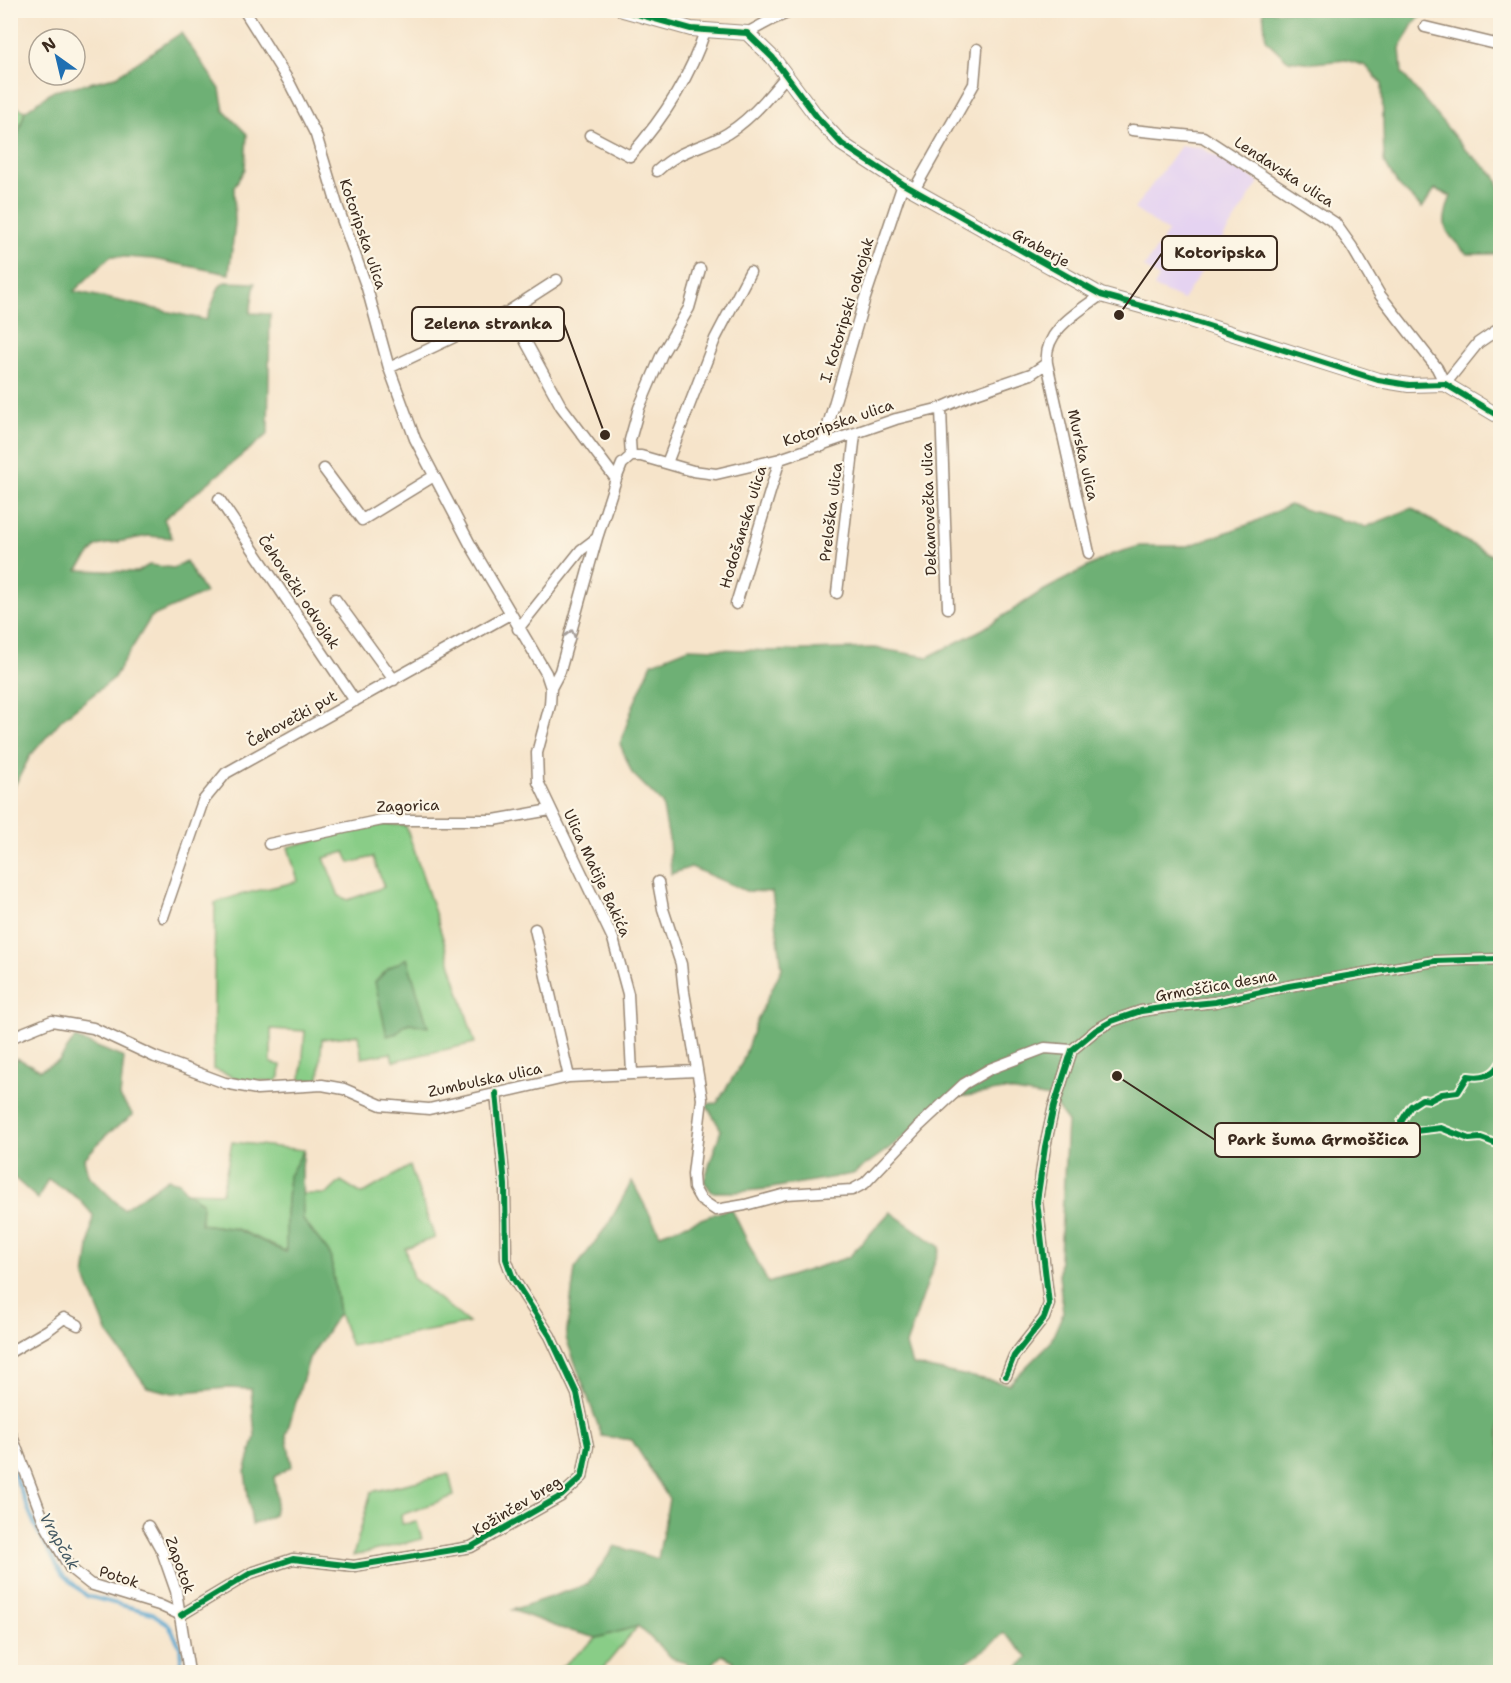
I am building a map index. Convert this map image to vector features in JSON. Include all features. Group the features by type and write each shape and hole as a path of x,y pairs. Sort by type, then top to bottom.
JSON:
{"street":[{"name":"Kotoripska ulica","path":"244,10 289,82 316,135 338,208 367,288 389,368 415,439 518,629 546,673 551,688"},
{"path":"622,10 661,22 705,31 747,33 772,19 795,10"},
{"path":"1425,27 1500,45"},
{"path":"590,135 630,156 672,102 692,68 705,31"},
{"name":"Graberje","path":"747,33 787,75 817,117 842,144 909,187 1101,295 1177,316 1378,380 1409,385 1445,384"},
{"name":"I. Kotoripski odvojak","path":"822,446 864,301 909,187 974,84 977,49"},
{"path":"657,171 676,156 719,138 740,124 769,97 787,75"},
{"name":"Lendavska ulica","path":"1132,130 1203,137 1335,223 1380,295 1437,368 1445,384"},
{"path":"551,688 560,672 597,538 616,479 622,464 631,456 630,440 639,408 662,354 689,309 700,269"},
{"path":"667,462 715,339 750,272"},
{"path":"389,368 509,310 556,280"},
{"path":"1047,363 1046,354 1052,337 1070,318 1101,295"},
{"path":"509,310 561,406 616,479"},
{"path":"1500,327 1478,343 1445,384 1500,417"},
{"name":"Kotoripska ulica","path":"631,456 641,456 693,471 716,474 780,459 896,419 941,408 970,395 1031,374 1047,363"},
{"name":"Murska ulica","path":"1047,363 1089,553"},
{"name":"Dekanovečka ulica","path":"941,408 948,608"},
{"name":"Preloška ulica","path":"837,593 855,434"},
{"name":"Hodošanska ulica","path":"736,604 780,459"},
{"path":"324,469 362,520 434,476"},
{"name":"Čehovečki odvojak","path":"219,500 355,701"},
{"path":"518,629 581,550 597,538"},
{"path":"335,599 394,680"},
{"name":"Čehovečki put","path":"163,916 203,801 226,773 510,614"},
{"name":"Ulica Matije Bakića","path":"551,688 550,705 537,753 538,782 613,939 628,994 632,1073"},
{"name":"Zagorica","path":"268,844 382,820 494,820 550,810"},
{"path":"658,882 663,909 681,964 702,1099 694,1160 694,1188 701,1200 716,1209 745,1205 786,1194 852,1190 865,1183 919,1126 969,1081 990,1069 1045,1048 1072,1050 1054,1106 1037,1201 1048,1304 1044,1318 1014,1356 1006,1376"},
{"path":"535,929 569,1077"},
{"name":"Grmoščica desna","path":"1072,1050 1096,1030 1112,1021 1141,1011 1215,1002 1296,985 1435,961 1500,959"},
{"name":"Zumbulska ulica","path":"10,1038 52,1021 93,1028 155,1057 225,1083 257,1089 322,1085 344,1089 381,1106 429,1109 569,1077 696,1071"},
{"name":"Kožinčev breg","path":"181,1615 251,1573 293,1558 354,1566 471,1548 561,1496 582,1477 588,1446 577,1394 550,1336 513,1278 506,1259 505,1185 496,1093"},
{"path":"10,1352 64,1318 78,1325"},
{"name":"Potok","path":"10,1431 45,1524 70,1568 90,1584 159,1605 181,1615"},
{"name":"Zapotok","path":"148,1526 162,1551 176,1591 181,1615"},
{"path":"181,1615 189,1672"}],"shaded area":[{"path":"1181,146 1200,147 1259,182 1183,300 1154,287 1159,278 1144,267 1168,232 1134,209"}],"green space":[{"path":"1263,11 1426,11 1413,24 1400,48 1402,73 1464,148 1495,176 1500,188 1500,246 1496,254 1467,254 1449,234 1445,215 1451,196 1435,189 1422,208 1398,185 1384,162 1382,84 1366,66 1346,60 1313,63 1287,60 1266,40"},
{"path":"181,33 220,89 224,111 247,134 245,169 234,187 235,223 229,274 153,259 111,256 74,291 206,320 219,287 225,282 255,283 250,313 270,314 268,434 164,519 172,538 148,536 97,546 77,570 137,572 149,565 174,568 186,561 205,593 151,617 113,679 62,719 30,756 14,787 11,788 11,158 25,111 54,91 71,87 87,87 87,83 115,77"},
{"path":"11,104 25,111 11,158"},
{"path":"1289,505 1366,527 1412,508 1500,560 1500,1672 1014,1672 1028,1657 1004,1633 952,1672 729,1672 734,1661 722,1655 708,1668 708,1672 689,1672 686,1662 672,1658 638,1626 597,1638 560,1628 512,1610 588,1584 615,1546 658,1559 669,1499 632,1440 602,1436 566,1338 575,1269 609,1223 632,1181 660,1234 731,1208 768,1283 849,1257 890,1212 940,1247 906,1345 912,1365 1009,1384 1050,1343 1063,1313 1059,1274 1067,1121 1050,1098 1004,1090 953,1098 853,1174 736,1192 712,1192 704,1181 721,1130 706,1104 717,1103 742,1063 756,1022 782,968 772,892 746,891 691,867 671,874 669,839 662,803 632,773 620,744 633,706 652,663 689,648 773,651 875,648 928,657 983,629 1039,593 1110,555 1140,546 1188,546 1250,524"},
{"path":"388,824 406,826 475,1043 393,1061 391,1053 362,1058 358,1035 322,1039 319,1080 301,1080 305,1031 271,1029 271,1063 281,1065 280,1077 276,1081 242,1080 213,1069 215,903 298,881 288,847 365,827","holes":["345,852 350,863 373,857 384,887 348,900 339,896 324,858","407,959 416,1025 410,1023 404,1025 397,1033"]},
{"path":"407,958 428,1027 410,1023 404,1025 397,1033 387,1036 375,982 389,968"},
{"path":"75,1038 124,1058 120,1097 133,1115 106,1135 84,1159 88,1175 123,1209 168,1179 179,1182 186,1192 202,1202 201,1224 236,1229 286,1252 289,1176 304,1150 303,1220 330,1254 339,1313 309,1359 286,1435 292,1466 274,1477 277,1497 274,1515 252,1525 245,1472 255,1437 251,1389 227,1388 173,1393 147,1387 108,1334 85,1278 93,1215 78,1198 48,1179 38,1199 11,1175 11,1075 17,1058 40,1070 59,1061"},
{"path":"232,1142 304,1150 289,1176 286,1215 287,1252 237,1229 200,1224 186,1192 222,1193"},
{"path":"410,1166 435,1238 405,1248 413,1278 469,1323 351,1346 339,1313 330,1254 303,1220 302,1194 327,1194 341,1181 362,1194"},
{"path":"449,1474 454,1496 401,1515 402,1524 417,1522 422,1539 353,1556 371,1492"},
{"path":"638,1626 600,1672 555,1672 597,1638"}],"waterway":[{"name":"Vrapčak","path":"10,1464 36,1528 62,1574 87,1596 152,1613 168,1624 180,1646 182,1672"}],"cycle path":[{"path":"623,10 691,29 747,33 773,58 817,117 842,144 903,184 1101,295 1177,316 1378,380 1409,385 1445,384 1500,417"},
{"path":"1006,1376 1014,1356 1044,1318 1049,1304 1037,1201 1054,1106 1072,1050 1096,1030 1112,1021 1141,1011 1215,1002 1289,986 1435,961 1500,959"},
{"path":"1500,1063 1494,1071 1487,1075 1468,1076 1458,1092 1442,1094 1430,1100 1422,1099 1411,1106 1401,1122 1407,1132 1441,1128 1469,1139 1481,1138 1500,1145"},
{"path":"181,1615 251,1573 293,1559 354,1566 471,1547 561,1496 582,1477 588,1446 577,1394 550,1336 513,1278 506,1259 505,1185 496,1093"}],"place":[{"name":"Kotoripska","path":"1119,315"},
{"name":"Zelena stranka","path":"605,435"},
{"name":"Park šuma Grmoščica","path":"1117,1076"}]}
